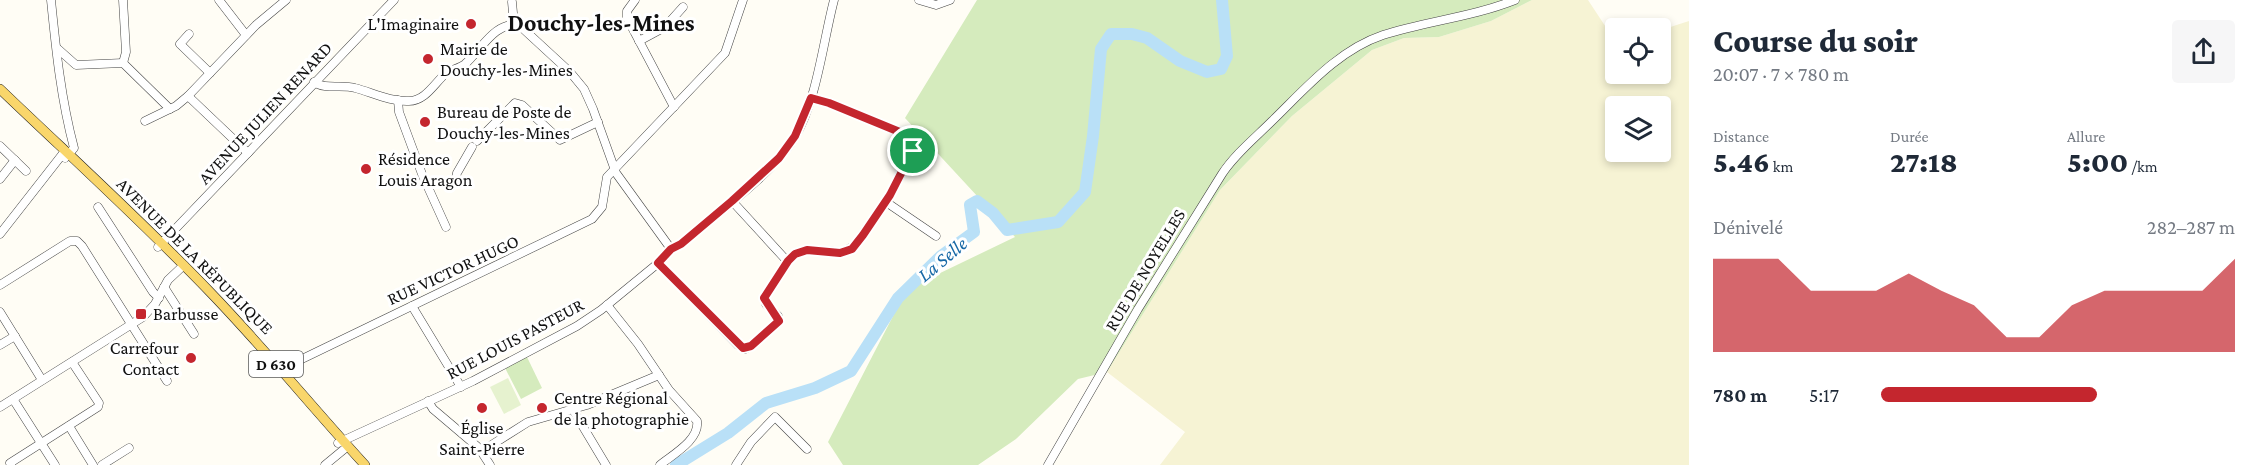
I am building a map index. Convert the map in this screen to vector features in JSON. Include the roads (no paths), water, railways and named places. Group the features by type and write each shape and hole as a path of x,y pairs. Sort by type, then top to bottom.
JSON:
{"main road":[{"name":"AVENUE DE LA RÉPUBLIQUE","path":"2,97 182,267 278,370 358,465"},
{"name":"AVENUE DE LA RÉPUBLIQUE","path":"343,445 365,465"}],"street":[{"path":"0,234 65,155 74,148 59,79 58,49 55,41 51,0"},
{"path":"123,0 126,52 123,63"},
{"path":"219,0 246,35"},
{"path":"145,121 170,109 188,96 246,35 286,0"},
{"name":"AVENUE JULIEN RENARD","path":"160,246 394,0"},
{"path":"615,170 725,53 743,0"},
{"name":"RUE LOUIS PASTEUR","path":"330,463 343,445 573,328 607,305 765,172 786,150 801,125 811,98 834,0"},
{"path":"919,0 936,5 950,0"},
{"name":"RUE DE NOYELLES","path":"1048,465 1138,309 1222,174 1235,157 1332,64 1369,40 1390,33 1472,15 1515,0"},
{"path":"510,1 514,24"},
{"path":"629,2 626,16 674,108"},
{"path":"639,41 665,27 683,7"},
{"path":"314,82 325,87 351,87 409,102 422,97 447,72 464,65 498,30 514,24 522,26 573,76 589,98 615,170 671,249"},
{"path":"189,34 180,44 210,73"},
{"path":"58,49 73,64 79,66 123,63 170,109"},
{"path":"188,96 248,153"},
{"path":"658,263 740,347 745,349 779,321 764,298 795,254 804,250 837,253 849,250 863,235 885,202 913,151 913,140 907,135 829,103 811,98"},
{"path":"398,100 398,110 446,227"},
{"path":"455,182 457,173 475,144 515,103 522,105 560,140 598,122"},
{"path":"0,146 26,171"},
{"path":"0,179 15,160"},
{"name":"RUE VICTOR HUGO","path":"278,370 585,224 601,209 604,203 605,182 615,170"},
{"path":"732,201 788,261"},
{"path":"885,202 936,236"},
{"name":"AVENUE DE LA RÉPUBLIQUE","path":"99,207 159,298"},
{"path":"0,285 70,241 75,240 81,243 167,381"},
{"path":"0,407 146,314 159,298 170,277 182,267"},
{"path":"164,287 194,334"},
{"path":"607,305 638,344 669,390 696,419 698,426 690,439 660,465"},
{"path":"412,306 460,387"},
{"path":"0,312 42,380"},
{"path":"0,345 15,336"},
{"path":"11,465 10,463 99,405 72,362"},
{"path":"482,451 528,422 573,410 615,395 658,375"},
{"path":"13,399 55,465"},
{"path":"428,401 433,409 482,451 490,465"},
{"path":"573,410 606,465"},
{"path":"736,465 750,442 776,417 807,449"},
{"path":"69,426 93,465"},
{"path":"102,465 129,448"}],"waterway":[{"name":"La Selle","path":"676,465 728,433 766,403 815,388 851,371 898,298 941,256 974,232 970,205 977,201 993,213 1007,230 1058,222 1085,192 1101,49 1111,34 1132,34 1147,38 1180,61 1207,72 1221,69 1227,56 1222,0"}],"place":[{"name":"L'Imaginaire","path":"471,24"},
{"name":"Mairie de Douchy-les-Mines","path":"428,59"},
{"name":"Bureau de Poste de Douchy-les-Mines","path":"425,122"},
{"name":"Résidence Louis Aragon","path":"366,169"},
{"name":"Barbusse","path":"141,314"},
{"name":"Carrefour Contact","path":"191,358"},
{"name":"Église Saint-Pierre","path":"482,408"},
{"name":"Centre Régional de la photographie","path":"542,408"}],"district":[{"name":"Douchy-les-Mines","path":"601,22"}]}
